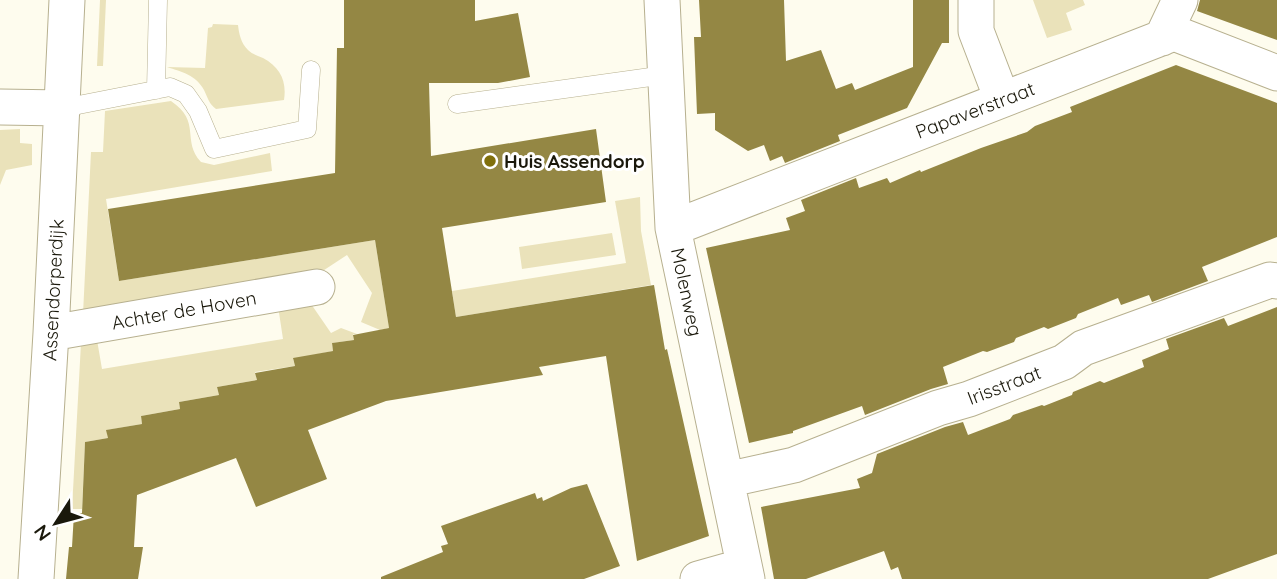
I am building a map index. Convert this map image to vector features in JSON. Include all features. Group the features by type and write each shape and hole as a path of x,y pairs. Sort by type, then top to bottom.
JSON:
{"street":[{"name":"Assendorperdijk","path":"36,579 67,0"},
{"name":"Molenweg","path":"662,0 674,228 745,573"},
{"path":"976,0 976,30 1002,99"},
{"path":"1162,38 1180,0"},
{"name":"Papaverstraat","path":"674,228 1174,33 1277,73"},
{"path":"0,107 63,108"},
{"name":"Irisstraat","path":"726,480 794,465 937,408 969,399 1064,362 1083,348 1270,280 1277,281"},
{"name":"Achter de Hoven","path":"51,333 317,287"},
{"path":"698,579 745,573"}],"lane":[{"path":"156,90 158,0"},
{"path":"63,108 170,87 186,93 198,111 214,149 307,129 311,70"},
{"path":"457,104 665,75"}],"shaded area":[{"path":"100,0 106,0 103,66 97,66"},
{"path":"1033,0 1083,0 1085,5 1066,13 1072,30 1047,38"},
{"path":"213,24 238,25 241,38 251,53 263,58 278,70 284,87 284,100 216,109 197,81 167,67 205,68 208,28"},
{"path":"171,101 186,116 192,146 201,162 214,165 270,153 272,171 106,199 119,281 375,240 389,328 380,330 361,322 372,293 347,255 315,276 83,314 91,152 103,152 105,111"},
{"path":"20,129 20,143 32,144 32,165 6,170 0,185 0,130"},
{"path":"640,197 641,231 651,285 456,317 452,291 626,263 615,201"},
{"path":"612,233 616,255 522,269 519,247"},
{"path":"309,301 331,333 341,328 357,334 353,334 354,340 332,343 333,351 293,359 295,366 255,372 257,380 217,387 219,395 179,402 180,409 141,416 142,424 107,430 108,438 85,442 82,509 72,509 81,343 97,340 102,369 283,339 278,306"}],"building":[{"path":"344,0 475,0 475,21 518,13 530,77 498,83 429,83 431,156 596,129 606,202 442,228 456,317 654,285 665,350 667,349 709,536 637,561 606,356 539,367 543,375 386,401 308,430 327,479 256,507 236,458 137,495 134,547 143,547 138,579 66,579 69,547 72,547 74,513 82,513 85,442 108,438 106,430 142,424 141,416 180,409 179,402 219,395 217,387 257,380 255,373 295,366 293,358 333,351 332,343 354,340 353,335 389,328 375,240 119,281 108,209 335,173 337,48 344,48"},
{"path":"699,0 784,0 786,61 821,50 836,89 852,83 855,90 913,67 913,0 949,0 949,43 942,43 907,108 838,135 840,141 785,163 782,156 770,161 764,145 748,151 715,130 715,113 697,114 694,37 701,37"},
{"path":"1200,0 1277,0 1277,40 1197,11"},
{"path":"1176,65 1277,103 1277,237 1202,267 1208,281 1152,302 1149,295 1121,305 1118,298 1078,314 1076,318 1048,329 1044,327 1016,338 1014,342 943,367 948,384 865,415 862,406 793,433 749,443 706,248 790,230 786,218 805,211 801,200 856,178 859,188 887,178 890,183 920,170 921,172 1027,132 1035,126 1072,112 1070,107"},
{"path":"1277,307 1277,554 1208,579 902,579 898,567 891,570 884,551 806,579 774,579 761,507 860,488 857,479 872,473 877,454 963,422 968,435 1010,419 1013,415 1072,395 1073,392 1100,381 1104,383 1144,367 1142,360 1169,349 1166,339 1224,318 1228,326"},
{"path":"587,484 620,566 584,579 381,579 443,552 441,546 448,544 441,526 535,493 537,499 542,497 543,501"}],"place":[{"name":"Huis Assendorp","path":"490,161"}]}
